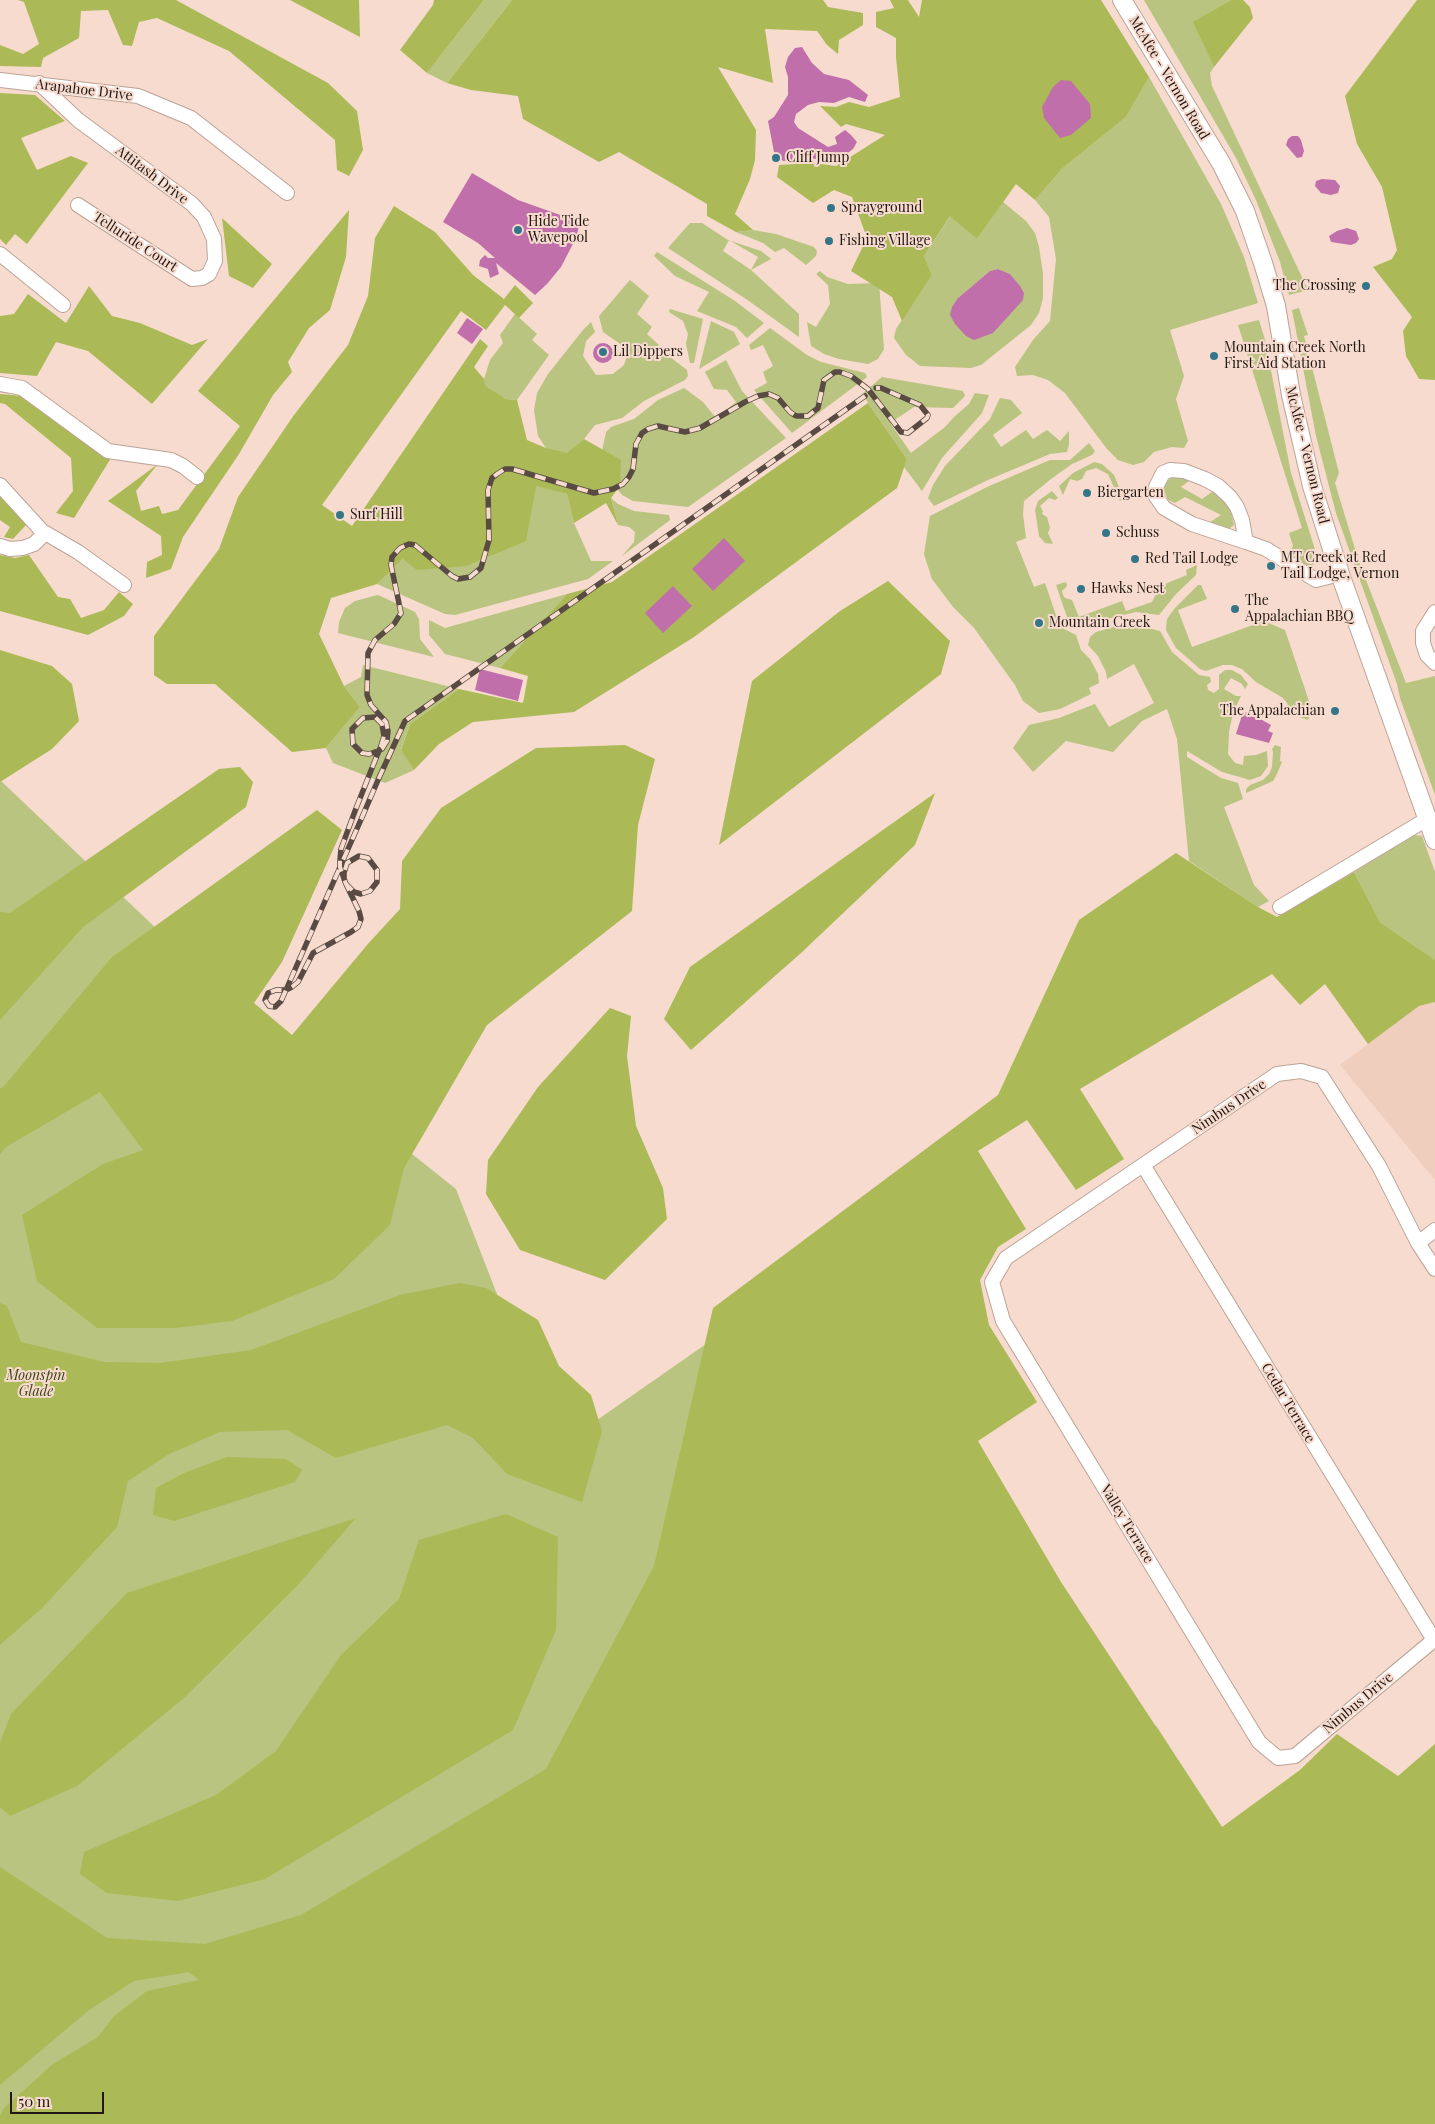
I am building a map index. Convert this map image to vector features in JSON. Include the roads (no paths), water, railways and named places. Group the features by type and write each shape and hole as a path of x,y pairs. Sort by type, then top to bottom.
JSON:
{"main road":[{"name":"McAfee - Vernon Road","path":"1122,0 1221,163 1245,211 1276,306 1291,395 1312,486 1340,574 1435,840"}],"street":[{"name":"Arapahoe Drive","path":"0,80 40,83 138,96 191,118 287,193"},
{"name":"Attitash Drive","path":"40,83 78,120 192,204 204,217 214,239 215,261 209,274 202,278 192,279"},
{"name":"Telluride Court","path":"78,205 192,279"},
{"path":"0,254 63,305"},
{"path":"0,384 22,388 108,451 171,460 183,466 197,477"},
{"path":"1246,542 1237,507 1230,497 1218,486 1184,471 1170,470 1164,473 1159,480 1155,494 1164,508 1192,524 1266,549 1316,580 1340,574"},
{"path":"0,485 45,533 78,552 124,585"},
{"path":"0,546 10,549 24,548 34,544 45,533"},
{"path":"1435,612 1423,630 1423,643 1427,655 1435,662"},
{"path":"1280,907 1427,819"},
{"name":"Nimbus Drive","path":"992,1282 1006,1258 1277,1074 1301,1071 1322,1077 1379,1166 1418,1243 1435,1269"},
{"name":"Cedar Terrace","path":"1143,1165 1434,1640"},
{"path":"1418,1243 1435,1230"},
{"name":"Valley Terrace","path":"992,1282 1003,1321 1259,1742 1278,1758"},
{"name":"Nimbus Drive","path":"1278,1758 1295,1756 1434,1640"}],"railway":[{"path":"865,396 405,721 378,780 363,815 340,867 286,990 281,1001 275,1007 269,1006 265,1000 268,993 276,990 286,990 298,982 313,953 358,927 361,919 359,911 346,884 344,879 344,873 347,863 359,856 368,858 377,870 377,882 370,891 361,894 354,892 346,884 341,870 340,867 340,860 341,849 355,811 376,758 381,746 384,736 382,724 375,717 363,718 352,729 353,744 362,753 369,754 378,751 382,749 387,741 388,731 386,722 371,705 367,695 368,653 375,640 394,624 401,613 391,565 392,557 400,548 409,544 415,545 452,576 458,579 470,577 481,568 489,540 488,490 492,478 505,469 512,469 594,493 613,489 623,484 629,477 633,469 636,444 642,433 648,429 658,426 685,432 700,428 745,402 758,396 769,394 778,398 796,416 808,416 818,408 824,380 835,372 851,376 868,389 901,432 908,433 927,418 928,415 920,405 881,388 876,388"}],"place":[{"name":"Cliff Jump","path":"776,158"},
{"name":"Sprayground","path":"831,208"},
{"name":"Hide Tide Wavepool","path":"518,230"},
{"name":"Fishing Village","path":"829,241"},
{"name":"The Crossing","path":"1366,286"},
{"name":"Lil Dippers","path":"603,352"},
{"name":"Mountain Creek North First Aid Station","path":"1214,356"},
{"name":"Biergarten","path":"1087,493"},
{"name":"Surf Hill","path":"340,515"},
{"name":"Schuss","path":"1106,533"},
{"name":"Red Tail Lodge","path":"1135,559"},
{"name":"MT Creek at Red Tail Lodge, Vernon","path":"1271,566"},
{"name":"Hawks Nest","path":"1081,589"},
{"name":"The Appalachian BBQ","path":"1235,609"},
{"name":"Mountain Creek","path":"1039,623"},
{"name":"The Appalachian","path":"1335,711"}],"park label":[{"name":"Moonspin Glade","path":"36,1384"}]}
